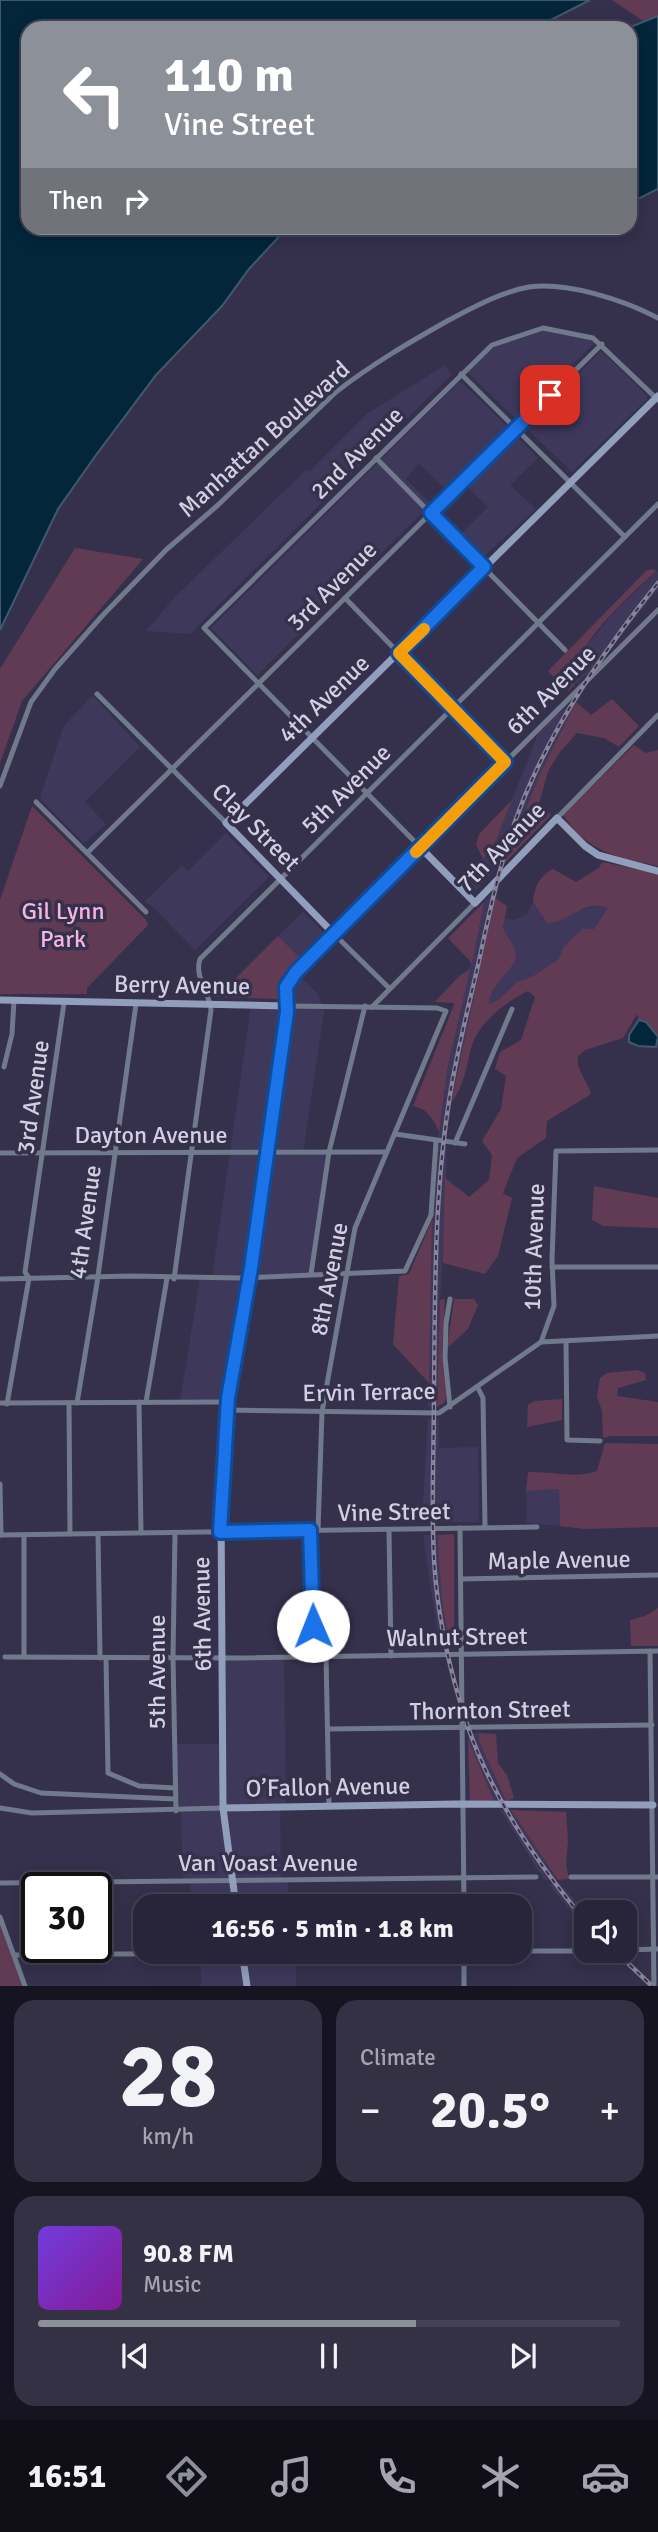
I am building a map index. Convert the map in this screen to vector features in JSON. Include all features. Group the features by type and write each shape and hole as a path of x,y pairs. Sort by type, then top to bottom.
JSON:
{"street":[{"name":"Manhattan Boulevard","path":"0,786 31,702 55,669 166,550 354,379 401,346 465,312 509,292 530,287 553,286 609,298 658,318"},
{"name":"2nd Avenue","path":"259,683 204,628 376,458 492,345 529,331 548,329 593,338 602,344"},
{"path":"602,344 657,398"},
{"name":"3rd Avenue","path":"87,853 602,344"},
{"path":"461,374 625,537"},
{"name":"4th Avenue","path":"226,823 657,398"},
{"path":"376,458 565,650"},
{"name":"5th Avenue","path":"174,1279 211,1004 205,995 200,975 200,959 658,504"},
{"path":"345,598 505,762"},
{"name":"6th Avenue","path":"234,1894 223,1808 220,1532 228,1406 267,1152 287,1006 286,987 291,977 658,610"},
{"path":"259,683 475,902"},
{"name":"Clay Street","path":"97,694 389,988"},
{"name":"7th Avenue","path":"311,1274 329,1152 368,1006 475,902 658,715"},
{"path":"36,802 146,912"},
{"path":"556,818 598,855 658,871"},
{"name":"Berry Avenue","path":"0,1000 368,1006 437,1008 446,1011"},
{"path":"4,1067 12,1034 14,1000"},
{"name":"3rd Avenue","path":"4,1404 29,1278 25,1272 64,1003"},
{"name":"4th Avenue","path":"77,1403 136,1004"},
{"path":"455,1143 512,1009"},
{"name":"8th Avenue","path":"318,1530 322,1412 355,1228 446,1011"},
{"path":"394,1134 465,1144"},
{"path":"0,1279 249,1278 405,1272 431,1215 436,1142"},
{"name":"10th Avenue","path":"541,1342 554,1306 552,1267 556,1151 658,1150"},
{"name":"Dayton Avenue","path":"0,1153 387,1152"},
{"path":"552,1267 658,1266"},
{"path":"141,1533 142,1402 167,1278"},
{"path":"450,1300 444,1358 450,1407"},
{"path":"541,1342 658,1336"},
{"name":"Ervin Terrace","path":"4,1404 142,1402 322,1412 432,1414 450,1407 541,1342"},
{"name":"10th Avenue","path":"566,1342 567,1440 600,1441"},
{"path":"478,1388 483,1398 485,1527"},
{"path":"69,1403 70,1534"},
{"path":"0,1484 0,1535"},
{"name":"Vine Street","path":"0,1535 537,1527"},
{"path":"460,1528 464,1894"},
{"path":"310,1530 313,1657"},
{"path":"389,1530 391,1656"},
{"name":"5th Avenue","path":"175,1533 173,1657 176,1811"},
{"path":"98,1534 108,1773 139,1786 175,1788"},
{"path":"24,1535 24,1657"},
{"name":"Maple Avenue","path":"461,1579 658,1575"},
{"path":"650,1651 656,1877 654,1986"},
{"name":"Walnut Street","path":"5,1657 222,1658 658,1651"},
{"path":"326,1656 329,1806"},
{"name":"Thornton Street","path":"328,1729 652,1725"},
{"path":"0,1774 14,1784 41,1793 175,1799"},
{"name":"O’Fallon Avenue","path":"0,1808 24,1813 329,1806 655,1805"},
{"name":"Van Voast Avenue","path":"0,1883 536,1877"},
{"path":"571,1877 656,1877"},
{"path":"0,1917 25,1986"},
{"path":"637,1950 656,1949"},
{"path":"532,1951 574,1951"},
{"path":"14,1955 133,1953"},
{"path":"244,1964 247,1986"},
{"path":"464,1964 464,1986"}],"shaded area":[{"path":"542,330 595,342 517,420 466,371 495,346"},
{"path":"601,351 647,399 572,472 524,426"},
{"path":"444,366 452,374 197,626 192,634 146,631 175,597 368,413"},
{"path":"460,381 508,429 446,490 419,463 406,479 431,504 257,675 211,628"},
{"path":"514,436 538,458 510,485 536,509 482,558 460,535 488,507 465,485"},
{"path":"658,571 658,589 602,660 574,686 575,668 586,646 618,608"},
{"path":"579,696 539,776 504,864 496,863 493,873 475,891 462,878 493,848 538,734 550,720"},
{"path":"91,697 95,698 140,747 85,802 106,824 84,843 40,798 63,727"},
{"path":"226,833 269,877 195,950 151,905 144,902 182,865 188,871"},
{"path":"499,887 451,1103 447,1138 438,1137 448,1066 484,902"},
{"path":"533,902 547,923 553,923 570,913 601,905 608,908 594,929 560,959 533,976 517,982 498,1000 488,1004 489,995 515,961 503,928 506,918 514,920 527,914"},
{"path":"303,912 323,932 298,957 278,936"},
{"path":"295,972 317,993 324,1013 303,1152 329,1152 311,1274 249,1278 228,1402 180,1401 200,1279 212,1278 251,1005 287,1006 286,991"},
{"path":"437,1145 447,1146 445,1225 437,1407 428,1407 432,1220"},
{"path":"439,1418 439,1448 478,1447 479,1522 422,1522 428,1419"},
{"path":"559,1489 560,1526 527,1523 526,1491"},
{"path":"423,1535 438,1535 444,1601 454,1647 440,1648"},
{"path":"284,1657 286,1807 280,1807 281,1879 288,1880 288,1894 191,1894 191,1881 183,1881 181,1811 176,1811 175,1744 223,1744 222,1658"},
{"path":"479,1733 479,1741 506,1801 494,1801 468,1739"},
{"path":"500,1810 511,1810 558,1880 544,1880"},
{"path":"549,1884 560,1884 574,1900 574,1915"},
{"path":"201,1964 296,1964 296,1986 201,1986"}],"green space":[{"path":"612,0 658,0 658,16 643,21"},
{"path":"75,548 143,559 22,701 0,763 0,669"},
{"path":"646,571 657,571 597,630 587,644 575,669 574,686 568,691 548,671"},
{"path":"612,699 639,726 619,747 604,738 577,733 548,771 539,804 551,815 504,864 539,776 576,702 591,715"},
{"path":"634,745 646,753 658,750 658,866 604,851 583,838 563,815"},
{"path":"512,800 493,848 483,859 476,845 479,834"},
{"name":"Gil Lynn Park","path":"32,806 148,925 87,988 87,994 0,994 0,900"},
{"path":"602,862 658,873 658,1037 646,1022 639,1020 637,1014 623,1038 585,1050 578,1056 578,1066 591,1094 547,1121 546,1138 517,1158 503,1193 512,1198 498,1256 485,1274 443,1263 445,1178 469,1197 489,1180 492,1155 482,1141 501,1109 506,1076 495,1069 500,1052 521,1040 535,997 528,991 510,1002 492,1015 478,1032 464,1079 451,1103 495,898 507,906 503,928 516,954 513,965 494,990 489,1004 498,1000 517,982 533,976 559,959 563,948 582,929 594,929 608,908 592,906 562,920 547,923 533,902 541,879 553,869 576,882 599,868"},
{"path":"484,902 472,963 448,938"},
{"path":"278,936 300,958 282,977 281,997 217,997"},
{"path":"470,969 448,1066 439,1131 426,1112 413,1106 454,1005 435,1002 459,976"},
{"path":"594,1186 658,1198 658,1228 603,1226 592,1220"},
{"path":"432,1220 429,1383 393,1344 399,1276 409,1274"},
{"path":"445,1299 442,1355 446,1396 445,1402 437,1407 440,1300"},
{"path":"454,1299 474,1299 478,1305 468,1329 447,1348"},
{"path":"637,1370 645,1373 646,1380 618,1388 617,1396 658,1402 658,1436 603,1438 602,1411 597,1397 600,1378 607,1373"},
{"path":"562,1399 562,1420 527,1427 528,1405 534,1401"},
{"path":"605,1443 658,1444 658,1527 584,1529 560,1526 559,1489 526,1491 528,1472 571,1475 597,1471"},
{"path":"454,1534 454,1647 444,1611 438,1535"},
{"path":"658,1608 658,1646 631,1646 630,1620 645,1616"},
{"path":"479,1733 496,1734 498,1763 507,1775 514,1798 506,1801 479,1741"},
{"path":"468,1739 494,1801 470,1801"},
{"path":"511,1810 566,1812 566,1865 569,1879 558,1880"},
{"path":"0,1917 25,1986 0,1986"}],"water":[{"path":"0,0 590,0 549,21 21,21 21,235 281,235 249,269 222,306 156,375 96,455 58,509 0,630"},
{"path":"658,16 658,189 637,200 637,24"},
{"path":"639,1020 646,1022 658,1037 656,1047 638,1046 629,1042 629,1035"}],"railway":[{"path":"574,1907 518,1829 490,1780 468,1727 445,1644 438,1601 433,1518 438,1214 443,1143 454,1071 494,893 514,825 557,729 604,654 658,583"},
{"path":"628,1963 652,1986"}],"slow traffic":[{"path":"416,852 505,762 399,653 424,629"}],"route":[{"path":"313,1626 310,1530 220,1532 228,1398 251,1268 287,1012 286,987 296,972 505,762 399,653 484,567 431,513 550,395"}]}
